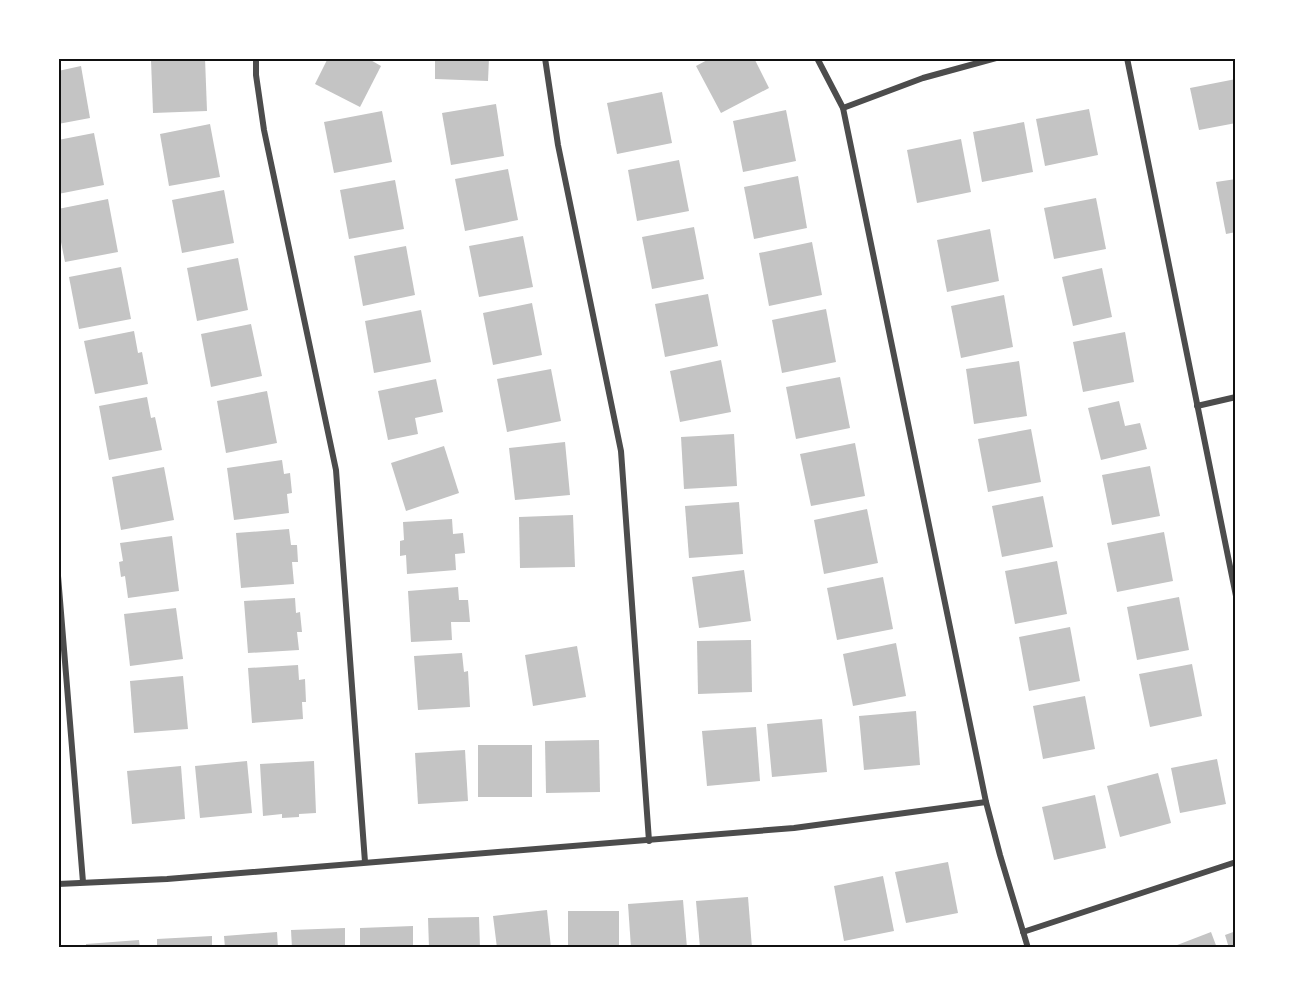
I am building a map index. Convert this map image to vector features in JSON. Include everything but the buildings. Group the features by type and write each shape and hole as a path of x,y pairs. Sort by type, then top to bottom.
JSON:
{"street":[{"path":"256,58 256,75 264,130 336,470 365,862"},
{"path":"545,58 558,145 621,451 649,841"},
{"path":"817,58 843,108 986,802 1028,948"},
{"path":"843,108 923,78 996,58"},
{"path":"1126,58 1236,596"},
{"path":"1197,406 1236,397"},
{"path":"58,576 83,882"},
{"path":"58,884 167,879 649,841 794,828 986,802"},
{"path":"1023,932 1236,862"}]}
